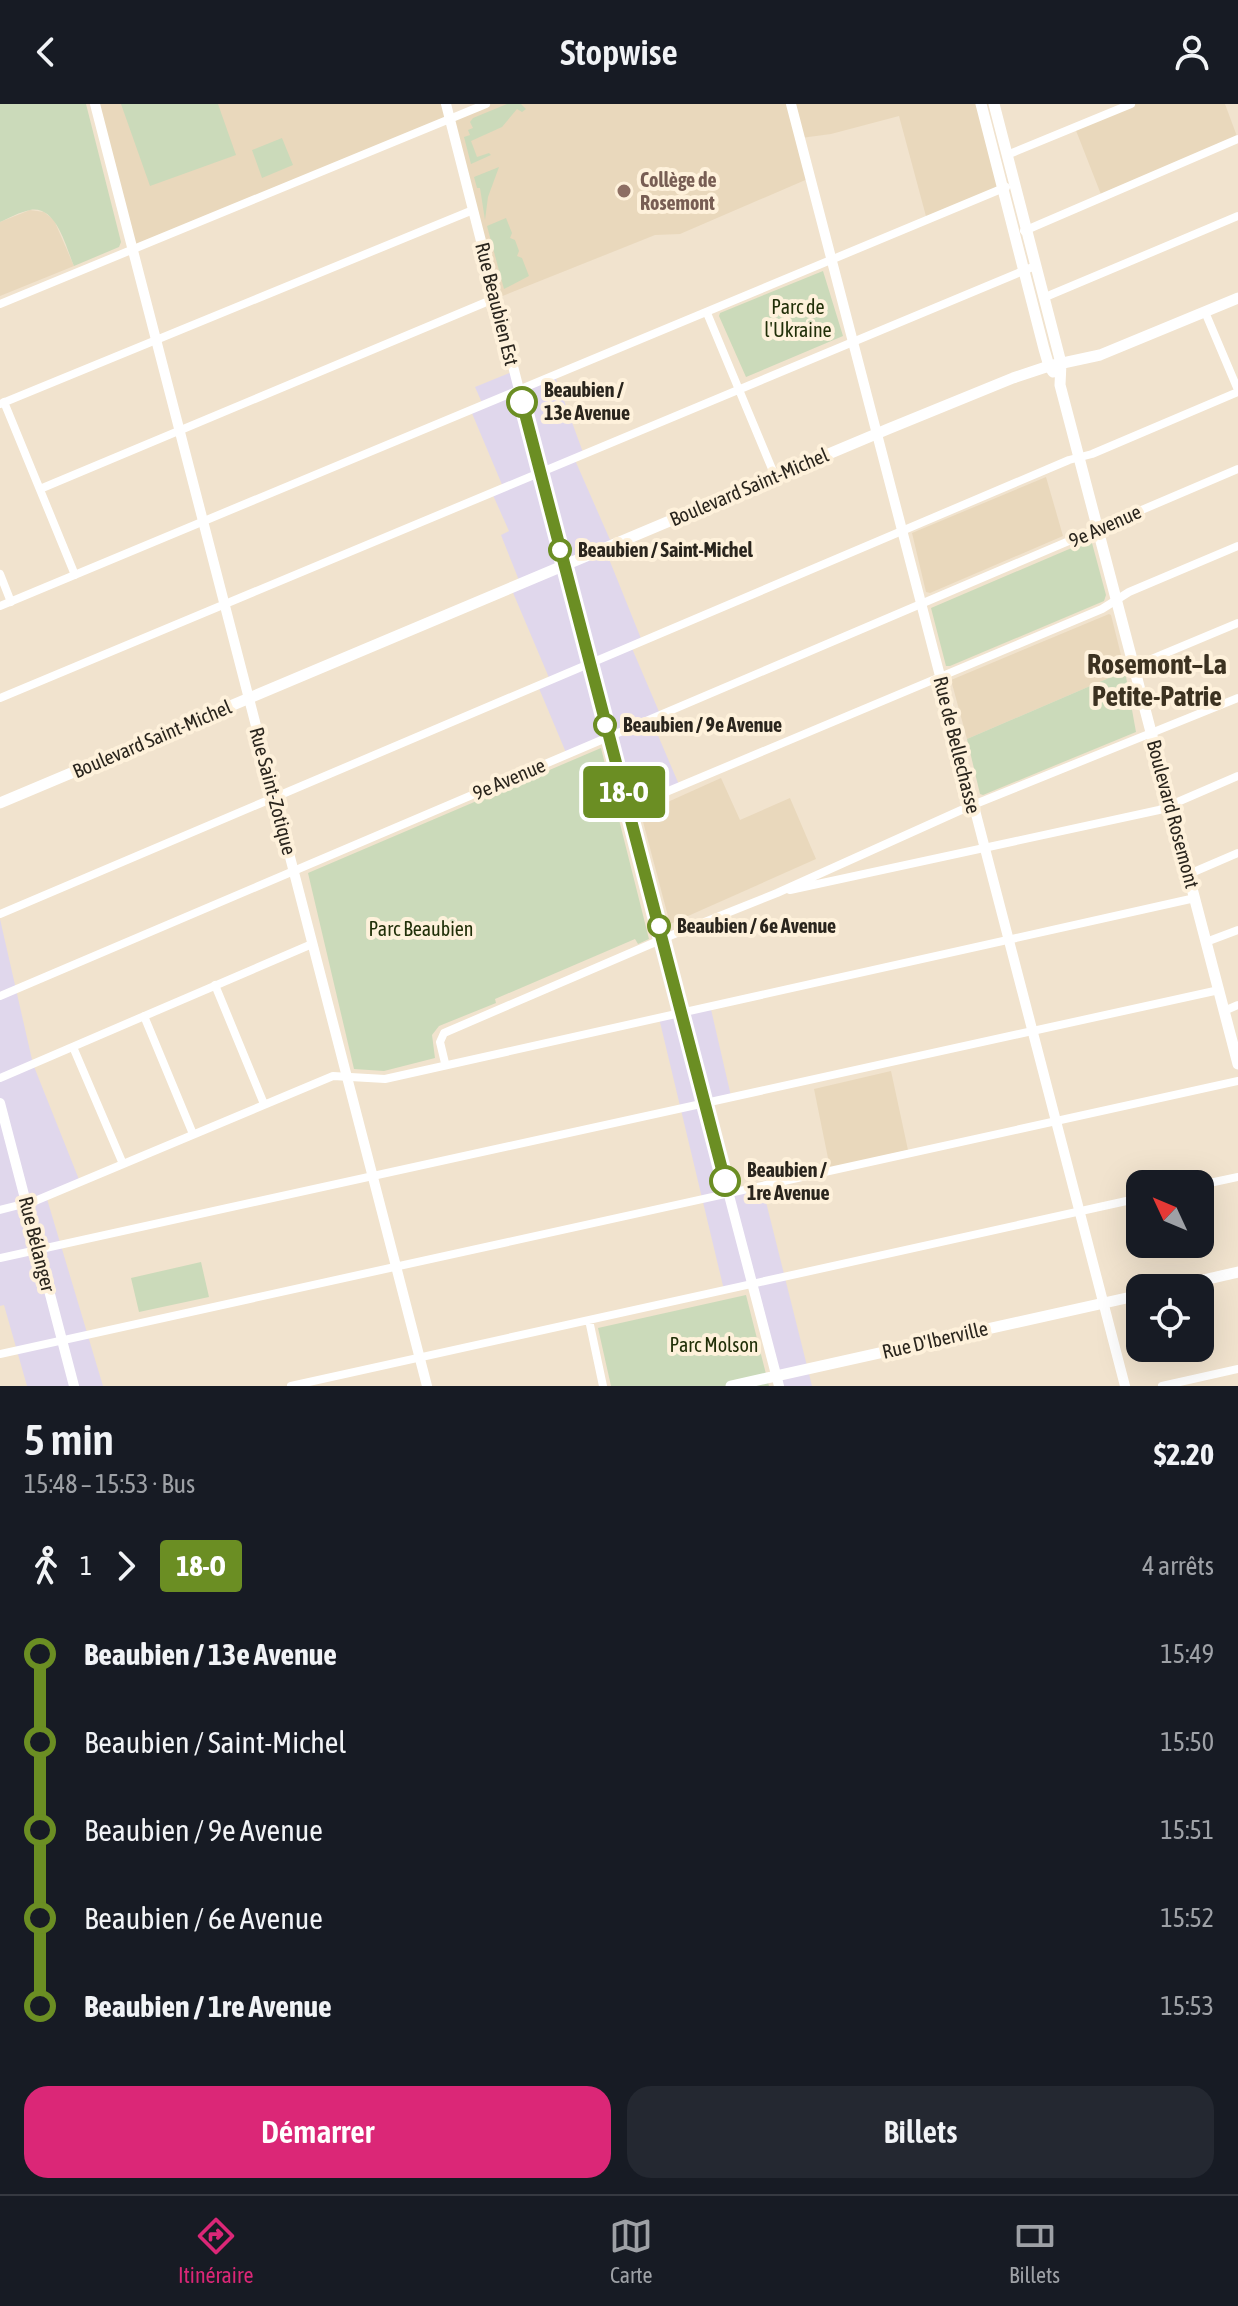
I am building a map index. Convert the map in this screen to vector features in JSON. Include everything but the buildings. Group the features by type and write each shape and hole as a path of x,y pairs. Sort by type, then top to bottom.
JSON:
{"main road":[{"name":"Boulevard Rosemont","path":"981,104 1021,232 1238,1064"},
{"name":"Boulevard Rosemont","path":"994,104 1007,155 1008,186"},
{"name":"Boulevard Rosemont","path":"1030,268 1043,298 1055,365"},
{"name":"Boulevard Saint-Michel","path":"0,803 877,433 1055,365 1100,355 1238,298"},
{"path":"1214,1278 1238,1272"},
{"name":"Rue D'Iberville","path":"731,1386 778,1381 1126,1298"}],"street":[{"name":"Rue Saint-Zotique","path":"95,104 427,1386"},
{"name":"Rue Beaubien Est","path":"446,104 778,1381"},
{"path":"0,304 486,104"},
{"name":"Rue de Bellechasse","path":"791,104 1125,1386"},
{"path":"1007,155 1131,104"},
{"path":"1021,232 1238,139"},
{"path":"0,606 1008,186"},
{"path":"75,575 2,403 473,210"},
{"path":"1043,298 1238,216"},
{"path":"0,698 1030,268"},
{"path":"40,489 496,298"},
{"path":"0,914 902,530 1238,391 1205,312"},
{"path":"707,313 775,476"},
{"name":"9e Avenue","path":"0,996 1238,469"},
{"path":"628,808 1106,607 1238,546"},
{"path":"0,574 11,602"},
{"path":"1135,666 1238,623"},
{"path":"445,1063 440,1042 444,1033 777,893 972,806 1238,698"},
{"path":"777,893 1159,810 1238,776"},
{"path":"1189,874 1238,853"},
{"path":"0,1210 26,1203 123,1164 333,1076 385,1079 445,1063 1195,898"},
{"path":"1206,942 1238,930"},
{"path":"0,1078 312,944"},
{"path":"215,985 264,1104"},
{"path":"0,1258 1219,990"},
{"path":"1224,1011 1238,1005"},
{"path":"144,1016 193,1134"},
{"path":"73,1047 123,1164"},
{"path":"0,1354 1238,1081"},
{"name":"Rue Bélanger","path":"0,1103 74,1386"},
{"path":"1214,1182 1238,1177"},
{"path":"291,1386 1126,1201"},
{"path":"589,1320 603,1386"},
{"path":"1162,1386 1238,1369"}],"shaded area":[{"path":"95,104 446,104 450,118 486,104 981,104 1003,188 927,220 899,116 831,134 801,138 810,178 680,234 655,235 500,297 450,119 133,249"},
{"path":"1131,104 1225,104 1238,139 1102,197 1075,128"},
{"path":"30,210 44,212 54,220 74,266 0,296 0,222"},
{"path":"514,371 519,390 555,376 584,455 575,460 611,542 607,554 642,641 631,646 660,714 651,719 680,787 628,808 609,737 567,755 538,686 550,680 511,588 520,583 501,535 509,531 492,493 503,487 471,411 483,405 475,387"},
{"path":"1046,477 1063,536 930,593 926,592 912,533"},
{"path":"1109,614 1125,671 967,739 951,680"},
{"path":"721,778 740,820 790,798 816,859 670,924 641,814"},
{"path":"0,919 33,1064 80,1182 47,1199 103,1386 27,1386 4,1305 0,1306"},
{"path":"710,1005 731,1096 705,1102 729,1193 762,1186 812,1386 779,1386 752,1285 724,1290 659,1018"},
{"path":"891,1071 908,1150 830,1168 814,1089"}],"green space":[{"path":"0,104 86,104 121,242 119,247 74,266 59,229 47,214 30,210 0,222"},
{"path":"121,104 218,104 236,155 150,186"},
{"path":"507,104 521,104 526,109 522,112 517,109 502,127 471,141 477,157 491,155 471,164 464,137 470,135 468,130 473,128 470,122"},
{"path":"282,138 293,165 262,178 252,150"},
{"path":"499,167 488,197 485,220 480,188 477,188 474,177"},
{"path":"506,218 512,233 510,238 515,240 519,251 517,256 522,258 529,276 504,289 487,226"},
{"name":"Parc de l'Ukraine","path":"823,271 843,336 746,377 720,313"},
{"path":"1088,541 1092,543 1106,595 1104,601 946,666 931,608"},
{"path":"1125,671 1136,732 980,794 967,739"},
{"name":"Parc Beaubien","path":"601,748 649,939 638,944 635,939 439,1026 432,1035 435,1058 384,1071 354,1069 308,873"},
{"path":"201,1262 209,1297 139,1312 131,1278"},
{"name":"Parc Molson","path":"746,1295 769,1386 611,1386 598,1328"}],"bus line":[{"name":"18-O","path":"522,402 725,1181"}],"place":[{"name":"Collège de Rosemont","path":"624,191"},
{"name":"Beaubien / 13e Avenue","path":"522,402"},
{"name":"Beaubien / Saint-Michel","path":"560,550"},
{"name":"Beaubien / 9e Avenue","path":"605,725"},
{"name":"Beaubien / 6e Avenue","path":"659,926"},
{"name":"Beaubien / 1re Avenue","path":"725,1181"}],"district":[{"name":"Rosemont–La Petite-Patrie","path":"1157,680"}]}
